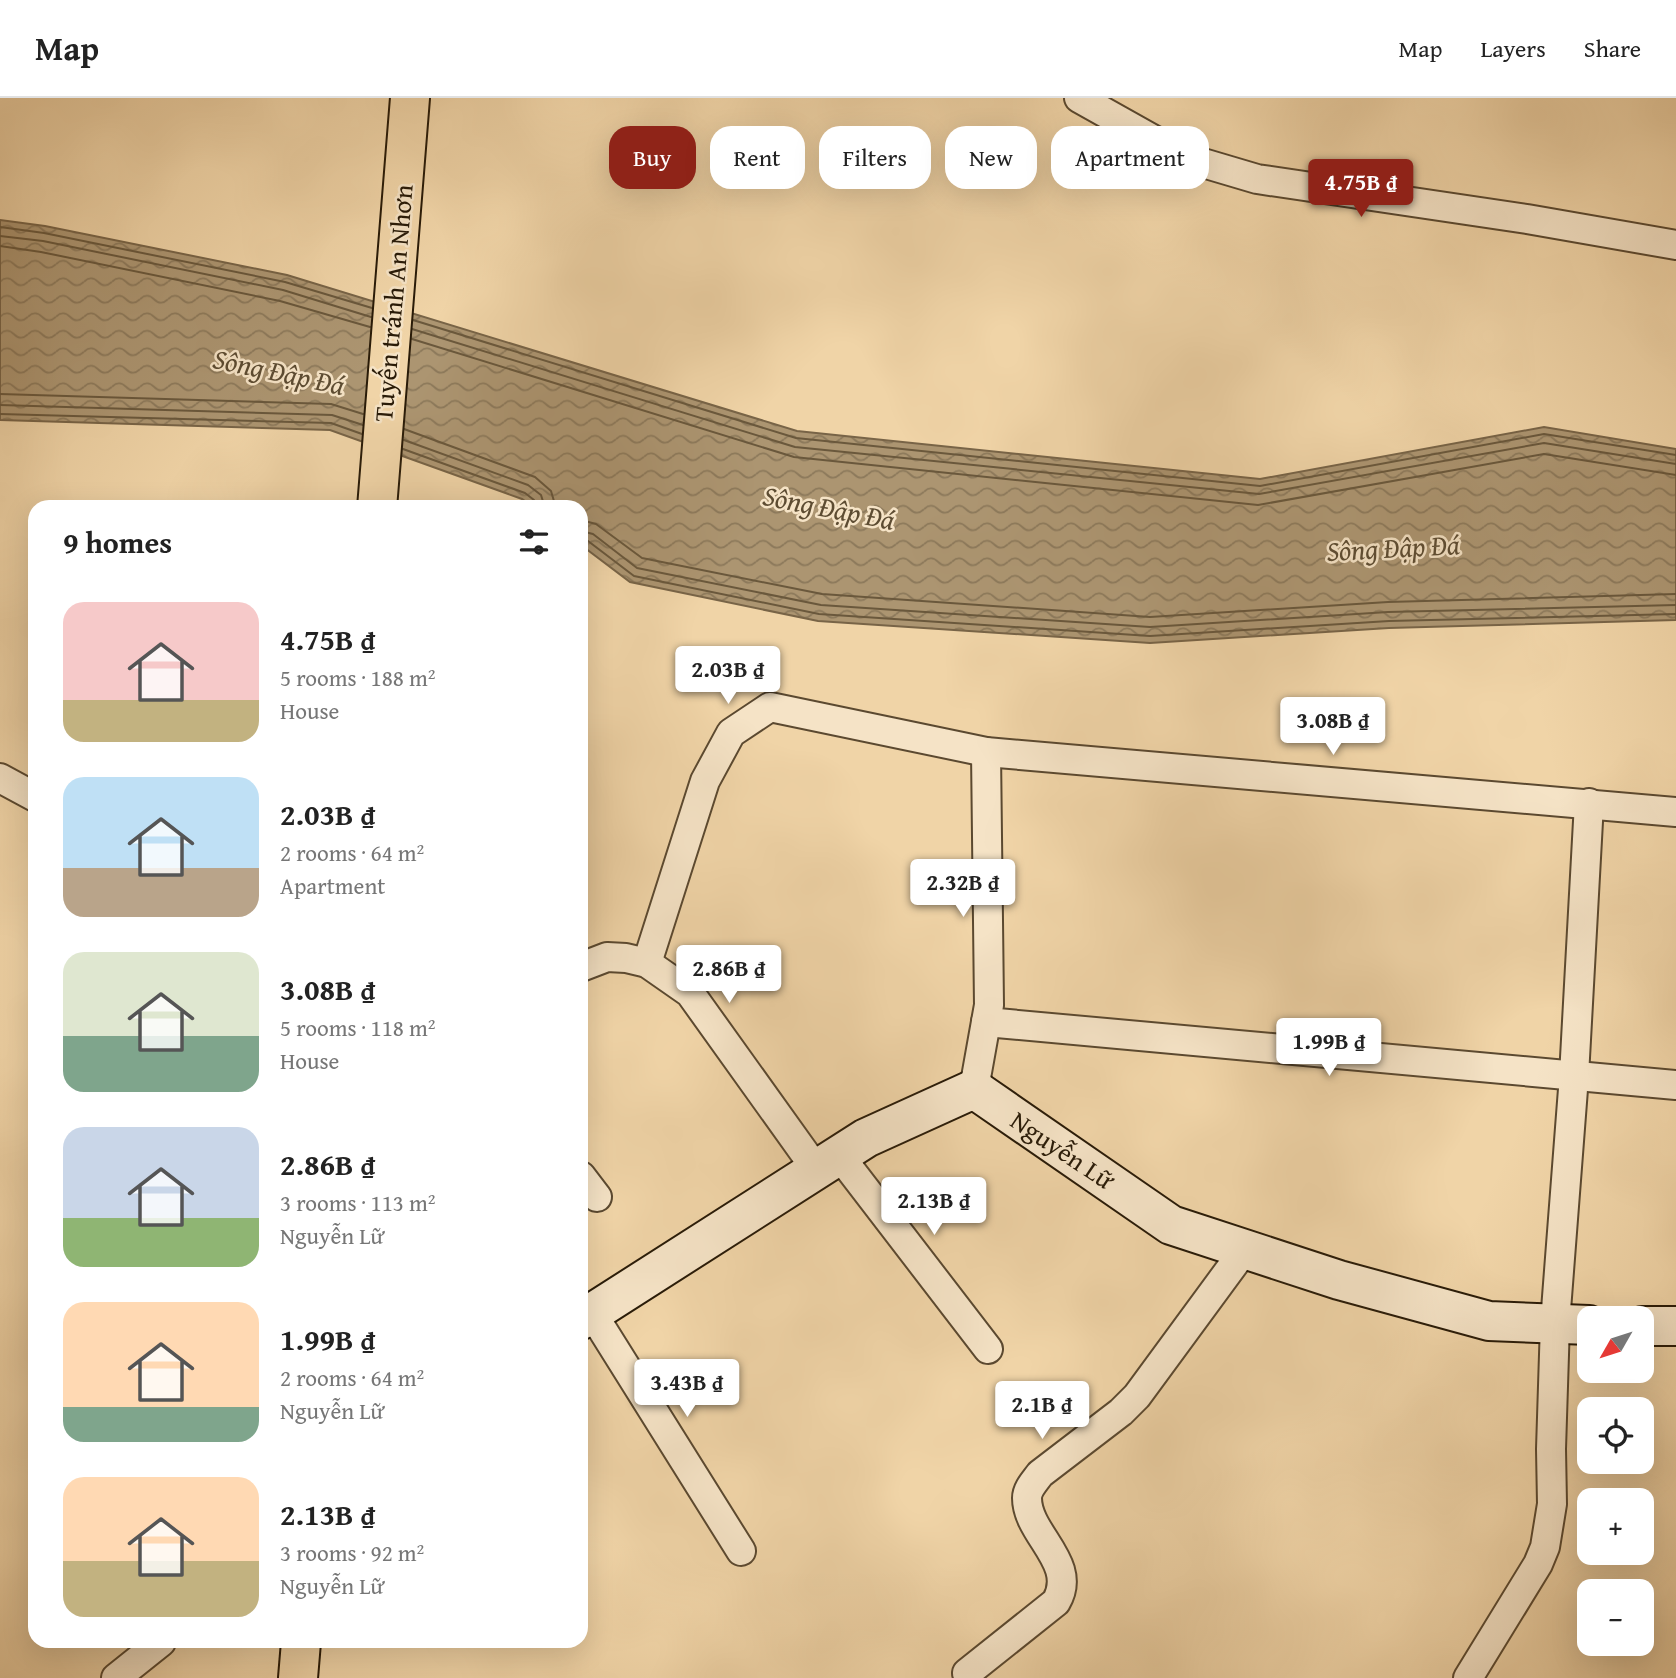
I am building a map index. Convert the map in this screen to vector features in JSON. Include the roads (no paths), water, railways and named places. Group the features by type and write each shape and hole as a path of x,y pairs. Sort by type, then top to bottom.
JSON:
{"highway":[{"name":"Tuyến tránh An Nhơn","path":"378,500 410,98"},
{"path":"298,1678 300,1648"}],"street":[{"path":"1079,98 1186,158 1256,179 1527,219 1676,245"},
{"path":"646,964 705,781 731,733 770,706 986,752 1676,812"},
{"path":"588,1315 866,1138 974,1089 989,1005 986,752"},
{"path":"0,778 28,793"},
{"path":"1468,1678 1538,1564 1545,1547 1552,1504 1551,1449 1572,1324 1574,1076 1589,803"},
{"path":"588,964 607,957 626,958 646,964 690,993 828,1162 988,1349"},
{"path":"986,1022 1676,1085"},
{"name":"Nguyễn Lữ","path":"974,1089 1171,1224 1339,1280 1489,1321 1572,1324"},
{"path":"967,1674 1056,1602 1063,1590 1063,1575 1029,1510 1027,1495 1032,1484 1040,1474 1121,1412 1137,1396 1245,1249"},
{"path":"588,1319 741,1551"},
{"path":"1654,1326 1676,1326"},
{"path":"116,1678 154,1648"}],"water":[{"name":"Sông Đập Đá","path":"0,220 45,226 287,275 797,431 1260,479 1544,427 1676,449 1676,620 1389,628 1150,643 818,621 630,582 588,550 588,500 523,500 330,430 0,420"}]}
